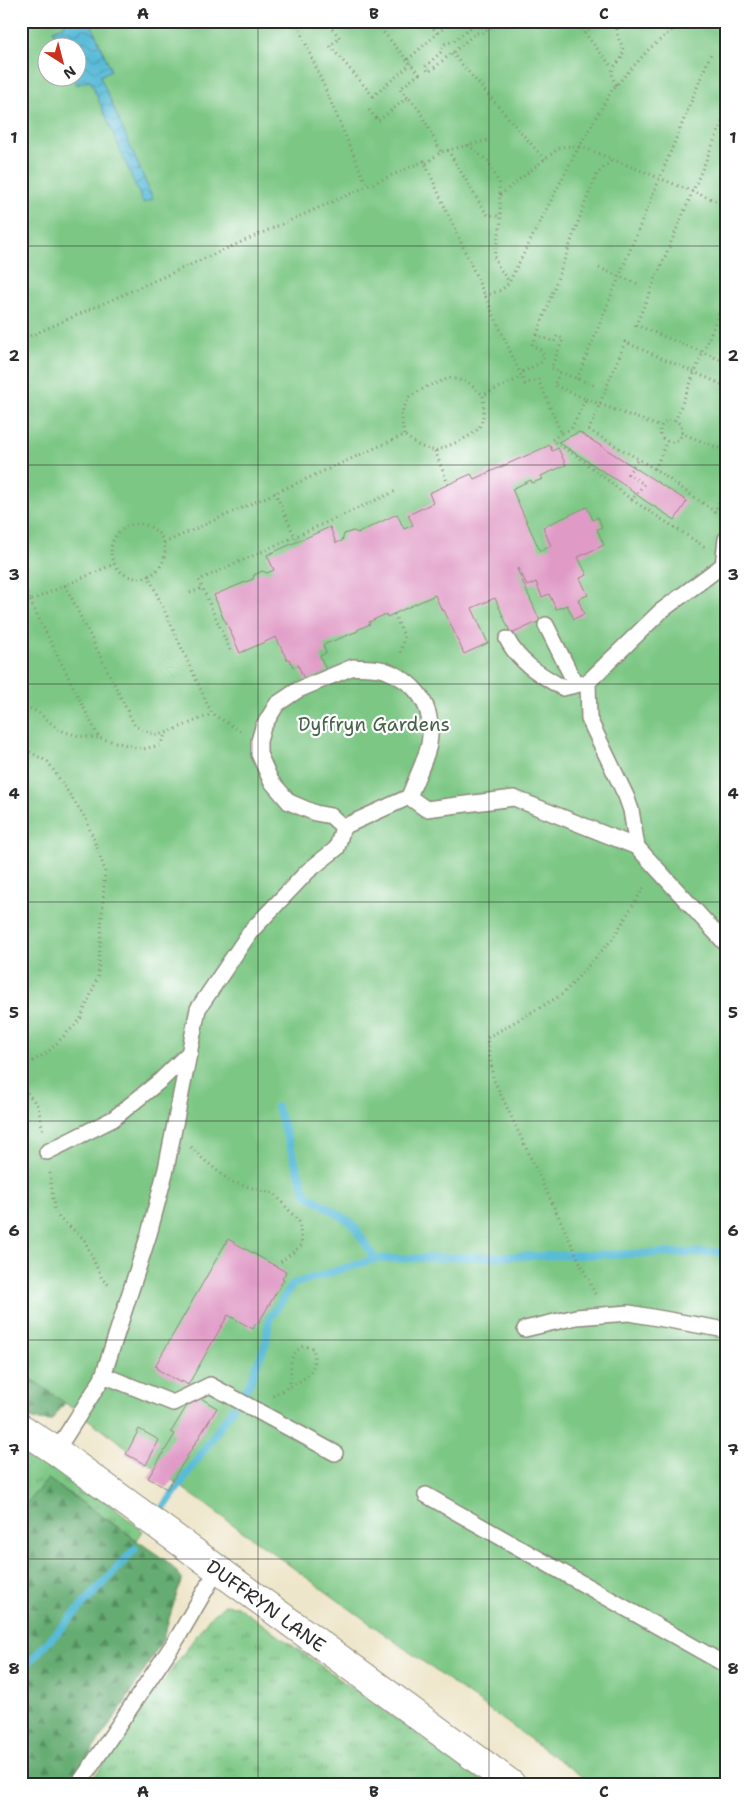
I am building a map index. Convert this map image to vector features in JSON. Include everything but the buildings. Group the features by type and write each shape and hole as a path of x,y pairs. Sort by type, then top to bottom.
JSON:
{"street":[{"name":"DUFFRYN LANE","path":"21,1428 56,1451 511,1784"}],"lane":[{"path":"507,639 513,651 530,668 563,688 582,684 661,611 723,565 725,561 726,539"},
{"path":"546,625 582,684 588,719 631,810 637,847"},
{"path":"56,1451 103,1375 128,1301 149,1234 166,1169 198,1009 251,931 308,871 337,848 343,827 409,797 429,745 430,723 424,700 420,695 410,684 386,670 353,667 298,690 277,704 263,727 259,741 260,754 271,781 289,802 315,813 331,816 343,827"},
{"path":"409,797 426,809 514,798 637,847 726,944"},
{"path":"47,1152 113,1119 161,1080 190,1052"},
{"path":"525,1329 576,1317 629,1313 726,1330"},
{"path":"103,1375 173,1403 210,1385 335,1453"},
{"path":"426,1495 726,1665"},
{"path":"79,1784 178,1637 217,1570"}],"path":[{"path":"296,21 366,186"},
{"path":"326,21 340,38 330,46 372,96 411,64"},
{"path":"357,21 358,23 360,21"},
{"path":"374,21 419,74 400,88 418,108 442,152"},
{"path":"427,21 438,34"},
{"path":"407,60 452,21"},
{"path":"478,21 454,41 445,44 441,52 425,67 429,72 476,33 485,32 498,21"},
{"path":"575,21 612,67"},
{"path":"584,33 598,21"},
{"path":"616,85 611,76 612,67 623,56 623,48 618,38 617,24 620,21"},
{"path":"485,296 501,290 510,282 580,147 616,85 649,49 683,21"},
{"path":"577,379 712,51"},
{"path":"452,53 544,160"},
{"path":"369,110 378,121 408,97"},
{"path":"726,114 636,325 726,362"},
{"path":"426,163 442,152 489,140"},
{"path":"468,145 488,161 499,183 499,216 501,224 494,256 498,266 510,282"},
{"path":"499,196 560,147 571,146 580,147 613,159 726,205"},
{"path":"448,150 483,209 488,215 499,216"},
{"path":"520,373 542,362 544,356 540,350 532,346 584,203 597,174 613,159"},
{"path":"21,340 424,160 525,384 538,379 561,433"},
{"path":"600,268 638,284"},
{"path":"675,421 726,296"},
{"path":"537,335 554,342 557,336 563,339 551,368 596,386"},
{"path":"726,386 625,342 589,430 655,469 715,512 726,486"},
{"path":"560,372 554,385 661,427"},
{"path":"484,395 522,377"},
{"path":"450,378 468,382 484,395 484,412 477,430 459,441 435,451 419,446 404,435 401,414 409,397 428,386 450,378"},
{"path":"586,399 571,429 561,433 552,440 580,459 632,500 725,561"},
{"path":"668,420 675,421 680,426 680,437 674,441 667,441 660,434 661,427 668,420"},
{"path":"681,433 726,451"},
{"path":"164,543 404,435"},
{"path":"655,469 667,441"},
{"path":"435,451 448,484"},
{"path":"632,500 644,484 628,474 638,459"},
{"path":"230,650 200,580 396,491"},
{"path":"275,492 297,542"},
{"path":"145,525 160,535 165,551 163,560 159,568 148,575 135,578 127,576 114,564 111,546 114,538 127,526 145,525"},
{"path":"30,601 114,564"},
{"path":"148,575 212,714 259,741"},
{"path":"21,580 99,738"},
{"path":"65,585 135,726 155,735 166,733 212,714"},
{"path":"190,593 203,588"},
{"path":"386,670 399,658 404,636 394,614"},
{"path":"21,704 38,712 59,730 79,736 99,738 142,750 160,745 166,733"},
{"path":"21,747 48,762 86,819 105,870 98,977 80,1020 48,1052 25,1066 21,1066"},
{"path":"604,1315 493,1078 487,1038 563,994 614,938 656,868"},
{"path":"21,1085 38,1106 47,1152 54,1208 59,1218 84,1239 102,1279 128,1301"},
{"path":"174,1128 197,1154 231,1182 275,1194 299,1222 302,1245 278,1264"},
{"path":"253,1409 276,1394 301,1382 314,1368 315,1357 313,1348 303,1346 294,1352 290,1365 289,1387"}],"green space":[{"name":"Dyffryn Gardens","path":"21,21 726,21 726,1784 592,1784 21,1371"},
{"path":"21,1340 91,1369 51,1421 36,1420 21,1415"},
{"path":"21,1433 143,1531 137,1540 48,1479 21,1509"},
{"path":"48,1479 168,1562 182,1578 162,1641 126,1701 69,1784 21,1784 21,1509"},
{"path":"224,1605 237,1606 487,1784 89,1784 209,1618"}],"water":[{"path":"64,21 90,21 111,70 100,76 153,199 143,203 90,80 88,81 88,38 57,38 53,30 65,25"}],"waterway":[{"path":"277,1107 306,1194 352,1223 375,1259 726,1252"},
{"path":"241,1397 250,1382 266,1343 269,1319 293,1284 375,1259"},
{"path":"160,1513 233,1408"},
{"path":"21,1671 135,1549"}]}
